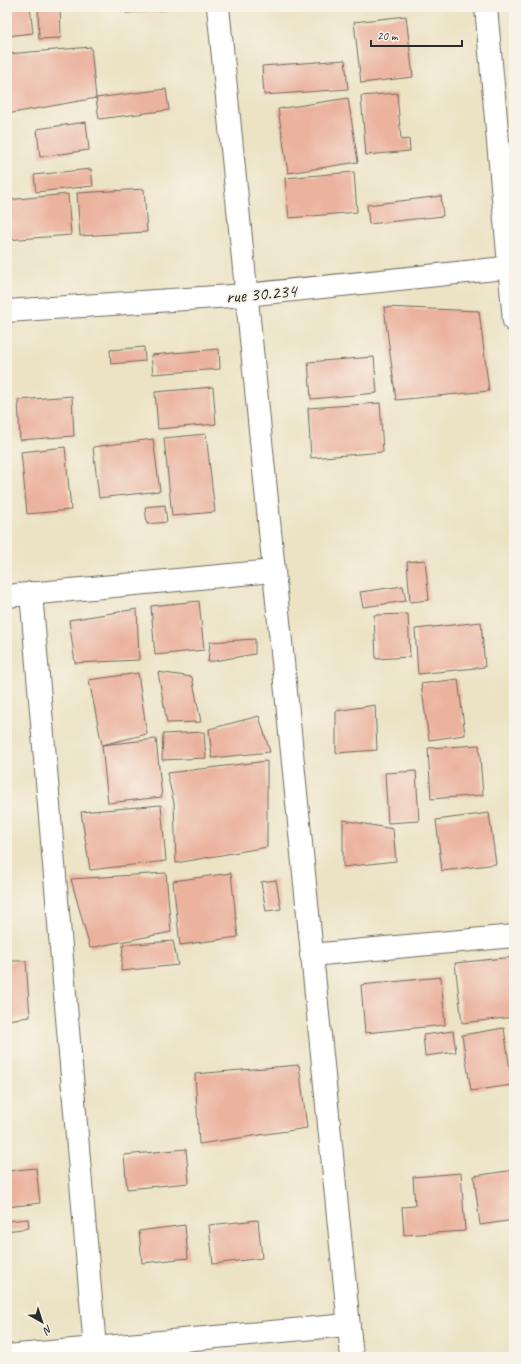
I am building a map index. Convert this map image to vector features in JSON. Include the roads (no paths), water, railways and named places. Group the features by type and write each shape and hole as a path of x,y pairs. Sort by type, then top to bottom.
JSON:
{"street":[{"path":"218,7 347,1325 352,1357"},
{"path":"486,7 511,267 514,321"},
{"name":"rue 30.234","path":"7,311 246,295 511,267"},
{"path":"7,596 273,571"},
{"path":"30,593 95,1348"},
{"path":"311,955 514,936"},
{"path":"7,1356 347,1325"}]}
